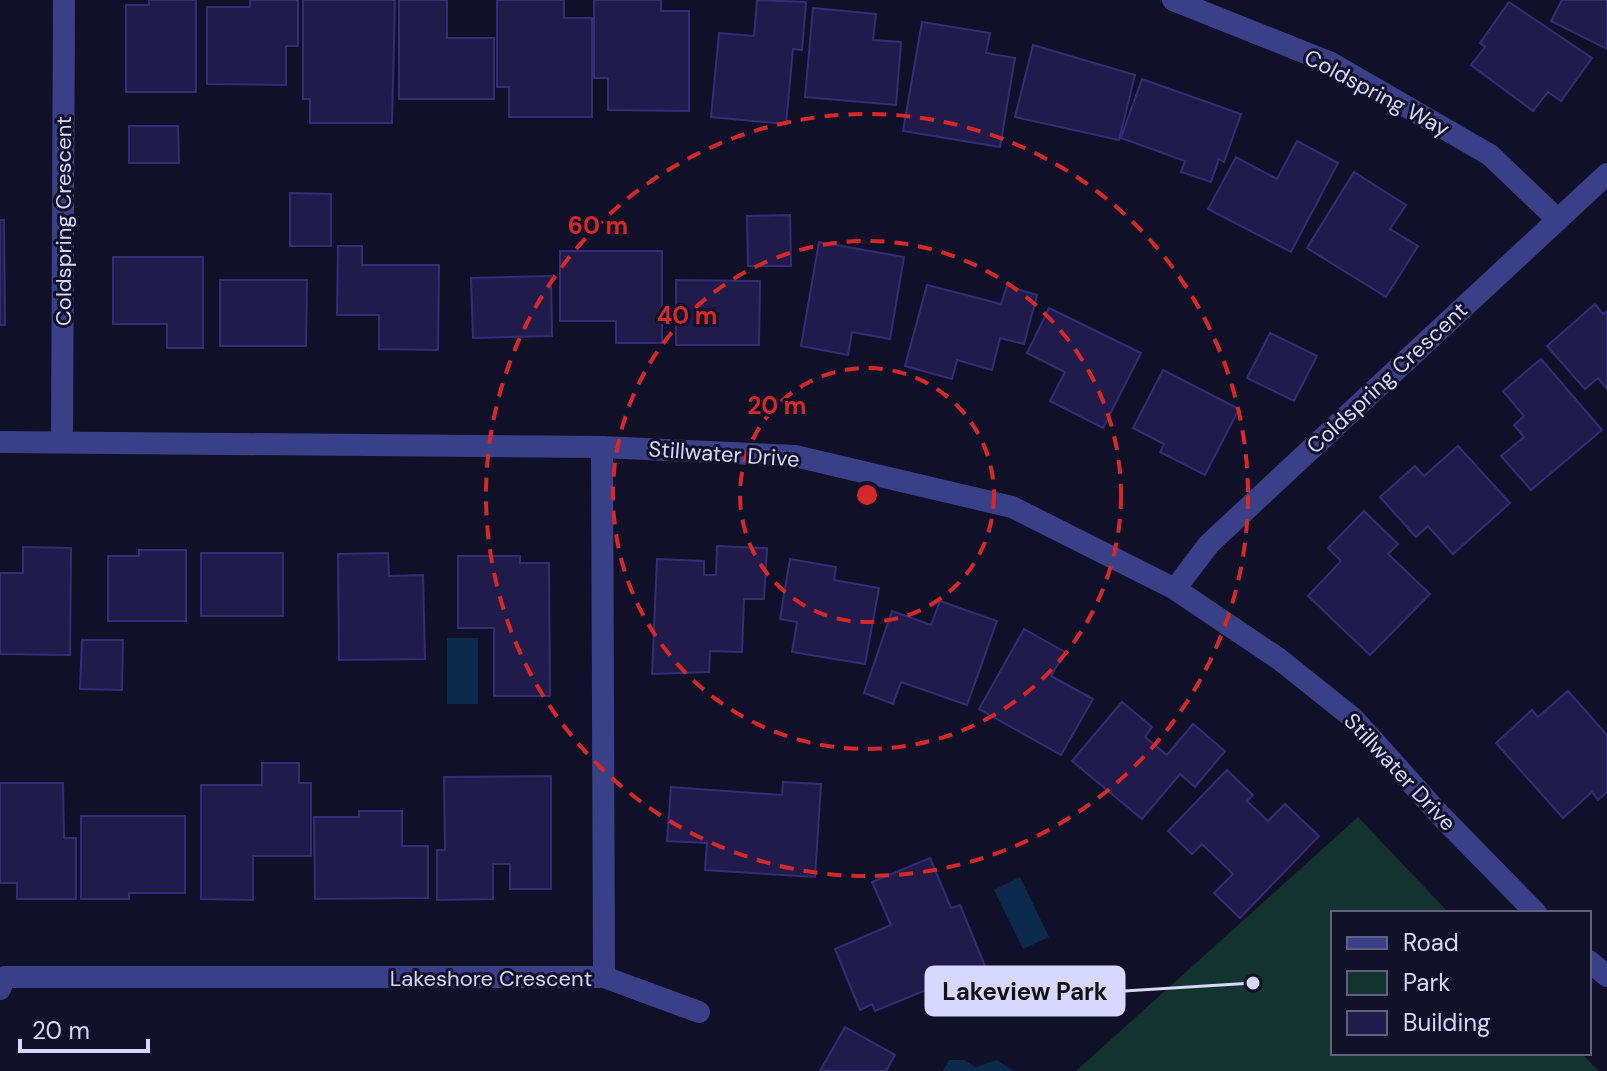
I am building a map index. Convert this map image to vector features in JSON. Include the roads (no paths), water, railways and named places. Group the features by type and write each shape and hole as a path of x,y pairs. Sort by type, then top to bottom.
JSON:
{"street":[{"name":"Coldspring Crescent","path":"62,442 64,0"},
{"name":"Coldspring Way","path":"1173,0 1331,63 1490,155 1558,220"},
{"name":"Coldspring Crescent","path":"1175,589 1209,544 1607,174"},
{"name":"Stillwater Drive","path":"0,442 602,447 795,456 1012,507 1175,589 1279,659 1353,718 1441,816 1534,911"},
{"name":"Lakeshore Crescent","path":"2,981 604,977 602,447"},
{"path":"604,977 699,1012"}],"water":[{"path":"447,638 478,638 478,704 447,704"},
{"path":"1020,877 1049,937 1023,949 994,890"},
{"path":"949,1060 964,1060 975,1067 997,1060 1014,1071 943,1071"}],"place":[{"name":"Lakeview Park","path":"1253,983"}]}
